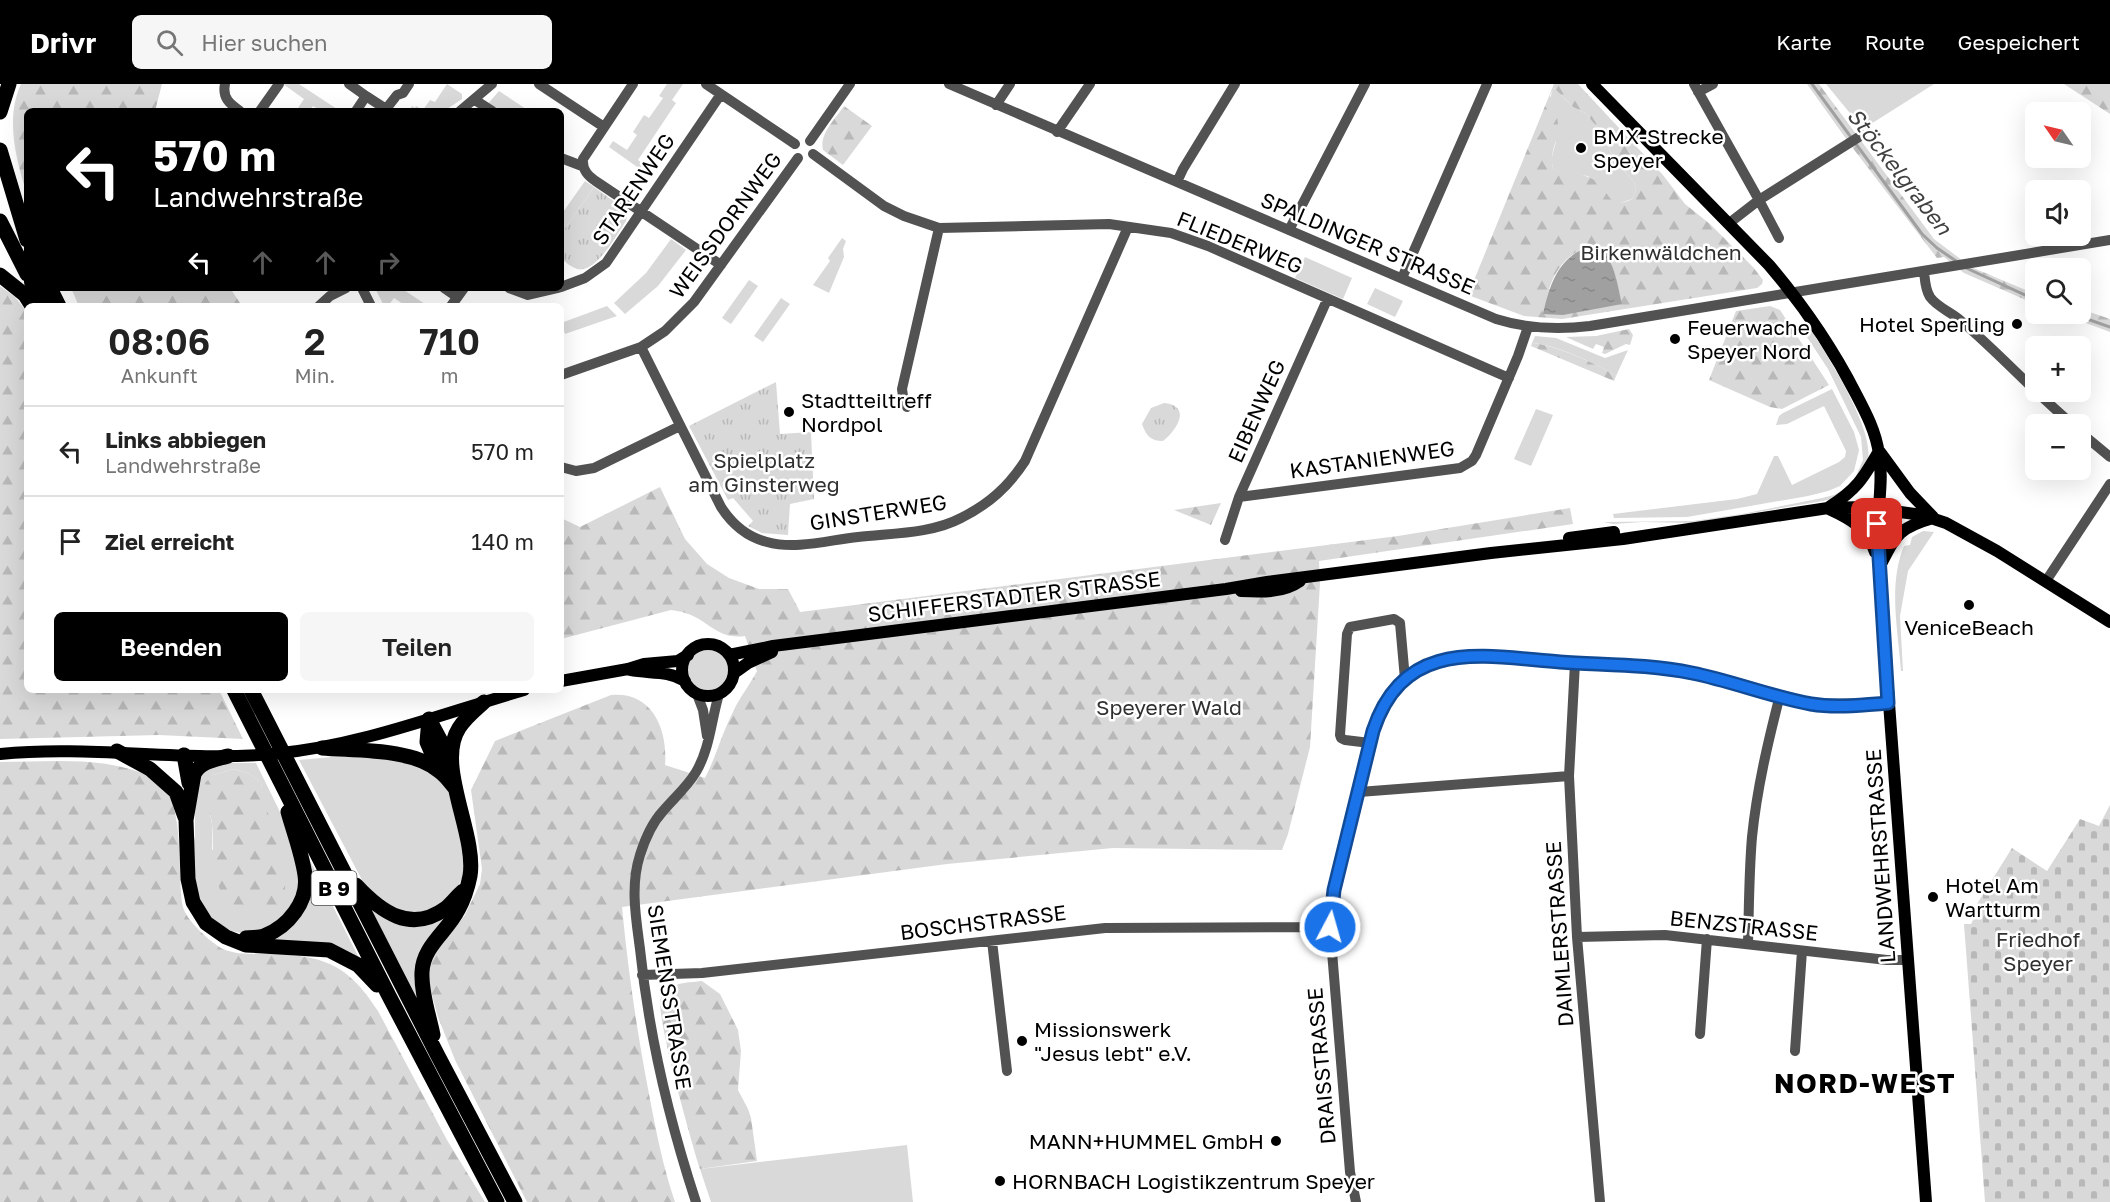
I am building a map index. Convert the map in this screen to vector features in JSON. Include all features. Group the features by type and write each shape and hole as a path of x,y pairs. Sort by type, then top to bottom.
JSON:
{"highway":[{"path":"0,112 9,84"},
{"path":"0,150 24,231"},
{"path":"0,188 24,235"},
{"path":"0,221 24,267"},
{"path":"0,274 25,295 30,303"},
{"name":"B 9","path":"235,693 389,996 497,1202"},
{"name":"B 9","path":"253,693 515,1202"},
{"path":"446,766 458,728 484,702"},
{"path":"429,719 427,742 446,766 455,788 472,858 467,886 458,910 426,952 422,971 438,1056"},
{"path":"317,749 402,755 446,766"},
{"path":"117,752 150,769 183,793"},
{"path":"184,755 187,762 183,793 188,879 193,902 206,923 233,940 246,945 329,950 358,965 389,996"},
{"path":"183,793 198,767 206,762 233,756"},
{"path":"233,940 264,936 286,923 298,909 304,892 305,876 279,781"},
{"path":"342,870 370,901 385,912 398,918 413,920 432,916 447,908 467,886"}],"main road":[{"path":"1592,84 1769,265 1793,293 1811,317 1849,379 1873,429 1879,451 1910,493 1934,518 1980,541 2110,622"},
{"path":"1879,451 1854,490 1828,508 1860,526 1870,539 1879,568"},
{"name":"LANDWEHRSTRASSE","path":"1879,451 1881,481 1877,533 1879,568 1926,1202"},
{"name":"SCHIFFERSTADTER STRASSE","path":"729,655 773,646 1491,553 1623,539 1828,508 1879,508 1934,518"},
{"path":"1879,568 1890,545 1900,532 1906,527 1934,518"},
{"name":"SCHIFFERSTADTER STRASSE","path":"734,673 768,653 808,643"},
{"path":"628,669 643,673 659,672 675,675 685,681 697,694 704,696 718,694 730,684 734,673 733,662 720,647 707,644 694,648 682,668 685,681"},
{"path":"564,680 644,664 678,661 688,655"},
{"path":"0,754 117,752 233,756 317,749 353,741 514,693"}],"street":[{"path":"225,84 227,107"},
{"path":"262,108 279,84"},
{"path":"349,84 384,108"},
{"path":"387,108 409,84"},
{"path":"464,108 492,84"},
{"path":"539,84 604,127"},
{"path":"633,84 587,152 582,166 597,183 721,265"},
{"path":"705,84 795,144 794,151 798,158"},
{"name":"WEISSDORNWEG","path":"795,144 801,139 810,141 850,84"},
{"name":"SPALDINGER STRASSE","path":"949,84 1496,319 1528,327 1558,329 1590,326 2110,240"},
{"path":"996,105 1010,84"},
{"path":"1057,132 1090,84"},
{"path":"1177,182 1235,84"},
{"path":"1289,230 1365,84"},
{"path":"1402,278 1487,84"},
{"path":"1713,84 1696,88 1779,238"},
{"name":"STARENWEG","path":"564,286 585,278 600,269 721,94"},
{"path":"358,108 366,96"},
{"path":"475,100 487,108"},
{"path":"1728,224 1759,200 1856,138"},
{"path":"810,141 813,154"},
{"name":"WEISSDORNWEG","path":"564,374 641,347 681,316 694,302 798,158 808,159 813,154"},
{"name":"FLIEDERWEG","path":"813,154 884,206 904,216 939,228 1109,224 1171,233 1509,378"},
{"path":"564,162 582,166"},
{"name":"GINSTERWEG","path":"641,347 728,517 745,533 766,542 792,545 933,527 961,519 1000,494 1015,477 1025,461 1128,227"},
{"path":"907,407 902,389 939,228"},
{"path":"1924,271 1925,286 1936,304 1960,320 2039,397 2060,414"},
{"path":"322,303 340,291"},
{"name":"STARENWEG","path":"517,291 528,295 544,291"},
{"name":"EIBENWEG","path":"1225,540 1239,497 1327,300"},
{"name":"KASTANIENWEG","path":"1239,497 1457,469 1467,465 1476,455 1528,327"},
{"path":"564,467 576,471 594,468 680,426"},
{"path":"2091,441 2110,457"},
{"path":"2046,581 2110,484"},
{"path":"1370,743 1345,740 1340,735 1347,634 1350,627 1398,620 1405,679"},
{"name":"DRAISSTRASSE","path":"1356,1202 1350,1172 1330,927 1334,890 1370,743 1381,710 1405,679 1425,666 1455,657 1484,656 1662,668 1720,679 1820,705 1888,703"},
{"name":"DAIMLERSTRASSE","path":"1575,663 1569,776 1577,937 1600,1202"},
{"path":"697,694 703,710 708,742"},
{"name":"SIEMENSSTRASSE","path":"696,1202 669,1114 659,1068 642,975 634,883 639,857 647,835 696,772 708,742 718,694"},
{"path":"1748,943 1752,839 1756,807 1764,761 1780,695"},
{"path":"1359,792 1569,776"},
{"name":"BOSCHSTRASSE","path":"642,975 702,973 1105,928 1330,927"},
{"name":"BENZSTRASSE","path":"1577,937 1614,934 1665,935 1802,951 1907,960"},
{"path":"1700,1034 1707,939"},
{"path":"992,940 1007,1071"},
{"path":"1795,1052 1802,951"}],"green space":[{"path":"21,84 162,84 156,108 24,108 24,184 14,139 16,97"},
{"path":"283,84 299,84 335,108 313,106 298,108 304,99"},
{"path":"447,84 462,94 462,99 448,108 424,108 430,100 435,102"},
{"path":"667,84 683,84 672,100 676,103 638,160 643,164 640,169 609,147 613,141 627,150 637,135 633,132 644,115 649,118 663,98 659,96"},
{"name":"Birkenwäldchen","path":"1554,84 1578,84 1663,175 1685,204 1710,224 1763,280 1757,288 1562,319 1524,316 1468,295","holes":["1554,88 1573,107 1585,113 1603,134 1615,161 1634,182 1636,190 1632,199 1624,202 1614,201 1599,184 1589,177 1553,168 1552,158 1558,125 1550,95","1590,246 1603,251 1611,263 1616,278 1549,289 1555,274 1564,262 1575,253"]},
{"path":"1807,84 1819,84 1934,239 1971,267 2025,290 2025,300 1964,273 1944,257 1937,258"},
{"path":"1826,84 1934,84 1863,129"},
{"path":"2064,84 2110,84 2110,114"},
{"name":"BMX-Strecke Speyer","path":"1554,88 1573,107 1585,113 1603,134 1615,161 1634,182 1636,190 1632,199 1615,203 1588,176 1562,173 1553,168 1552,159 1556,135 1551,98"},
{"path":"499,91 524,108 492,108 487,105"},
{"path":"844,106 872,126 843,165 823,150 822,144 829,126"},
{"path":"585,181 594,187 564,230 564,211"},
{"path":"594,187 622,207 627,216 612,243 598,259 584,269 577,269 564,261 564,230"},
{"path":"842,238 846,241 843,249 844,257 829,293 813,285 830,261 828,258"},
{"path":"671,239 686,250 658,286 625,314 614,303 646,273"},
{"path":"1305,257 1352,278 1343,299 1295,278"},
{"path":"749,280 758,286 731,324 722,318"},
{"path":"0,286 15,297 24,308 24,693 220,693 243,739 159,735 0,739"},
{"path":"1375,288 1403,301 1395,317 1367,304"},
{"path":"72,291 232,291 240,303 78,303"},
{"path":"376,291 406,291 424,303 402,303 394,298 390,303 382,303"},
{"path":"781,298 790,304 763,342 754,336"},
{"path":"607,306 617,316 565,334 564,322"},
{"path":"1770,306 1780,310 1829,385 1782,409 1770,407 1709,380 1736,311"},
{"path":"2091,312 2110,319 2110,332 2089,324 2091,324"},
{"path":"1807,324 1847,390 1864,428 1868,459 1855,478 1863,460 1861,437 1828,369 1801,328"},
{"path":"1629,329 1633,335 1630,345 1626,344 1605,354 1602,353 1604,347 1596,344 1593,349 1566,337 1596,336"},
{"path":"1535,336 1556,338 1605,358 1628,350 1616,376 1564,351 1532,343"},
{"path":"1532,343 1551,347 1587,361 1616,376 1614,381 1531,346"},
{"name":"Spielplatz am Ginsterweg","path":"776,382 780,434 811,432 814,499 790,504 788,535 762,533 748,526 753,521 733,498 728,500 689,426"},
{"path":"1832,389 1854,432 1859,450 1854,471 1840,486 1808,496 1687,517 1614,518 1613,514 1737,499 1757,494 1774,456 1778,456 1792,485 1839,462 1845,457 1846,451 1824,406 1787,424 1776,425 1779,416 1783,413"},
{"path":"1164,403 1173,405 1180,414 1173,431 1163,441 1159,441 1149,437 1142,424 1151,408"},
{"path":"1536,409 1553,415 1531,466 1514,459"},
{"name":"Speyerer Wald","path":"660,487 685,539 707,564 729,578 759,589 788,589 800,612 1398,536 1570,508 1573,524 1319,561 1320,583 1310,747 1282,850 1113,848 947,864 622,907 630,978 645,1071 660,1149 675,1202 527,1202 455,1060 438,1017 427,977 434,953 465,915 480,884 482,869 471,790 495,741 611,695 625,695 637,699 654,715 664,738 665,765 705,778 735,707 757,671 745,636 727,635 693,616 678,611 671,610 564,638 564,519 580,527"},
{"path":"1846,488 1831,499 1823,501 1693,523 1613,524 1603,522 1693,521 1822,498 1834,495"},
{"path":"1221,503 1211,525 1174,510"},
{"path":"1923,531 1934,532 1908,571 1900,616 1903,671 1901,671 1895,608 1896,576 1904,546 1910,545 1912,537"},
{"path":"707,649 722,655 728,670 722,685 707,691 692,685 686,670 692,655"},
{"path":"378,757 427,767 448,789 453,800 465,862 463,876 456,891 447,902 420,915 391,910 363,882 299,760"},
{"path":"78,761 117,766 153,778 164,787 176,818 181,893 183,907 189,918 206,937 228,951 287,955 319,960 332,965 356,982 378,1011 447,1140 485,1202 0,1202 0,762"},
{"path":"219,763 256,763 279,810 301,876 293,908 266,929 241,933 217,924 204,911 195,891 193,846 195,794 201,768","holes":["234,769 248,773 261,782 263,800 212,850 212,824 205,787 213,775"]},
{"path":"234,769 248,773 261,782 283,862 285,889 282,899 268,909 248,910 229,902 223,895 216,878 212,823 205,783 213,775"},
{"name":"Friedhof Speyer","path":"2110,805 2110,1202 1985,1202 1964,924 1971,924 1974,918 1972,912 2012,848 2047,871 2080,819 2099,826"},
{"path":"306,853 361,962 259,939 291,922"},
{"path":"370,907 378,913 448,912 420,1004"},
{"path":"702,981 720,994 738,1030 741,1051 738,1090 751,1118 757,1161 700,1169 675,1080 660,1008 661,998 673,986"},
{"path":"907,1145 913,1202 711,1202 700,1169"}],"water":[{"path":"1590,246 1598,248 1609,260 1622,304 1563,315 1543,314 1553,282 1563,264 1579,251"}],"waterway":[{"name":"Stöckelgraben","path":"1812,84 1922,234 1956,261"},
{"name":"Stöckelgraben","path":"1964,267 2025,295"},
{"name":"Stöckelgraben","path":"2091,320 2110,327"}],"place":[{"name":"BMX-Strecke Speyer","path":"1581,148"},
{"name":"Hotel Sperling","path":"2017,324"},
{"name":"Feuerwache Speyer Nord","path":"1675,339"},
{"name":"Stadtteiltreff Nordpol","path":"789,412"},
{"name":"VeniceBeach","path":"1969,605"},
{"name":"Hotel Am Wartturm","path":"1933,897"},
{"name":"Missionswerk \"Jesus lebt\" e.V.","path":"1022,1041"},
{"name":"MANN+HUMMEL GmbH","path":"1276,1141"},
{"name":"HORNBACH Logistikzentrum Speyer","path":"1000,1181"}],"district":[{"name":"NORD-WEST","path":"1865,1083"}],"route":[{"path":"1330,927 1334,890 1376,720 1387,700 1405,679 1425,666 1445,658 1484,656 1630,665 1690,672 1813,704 1888,703 1877,524"}]}
